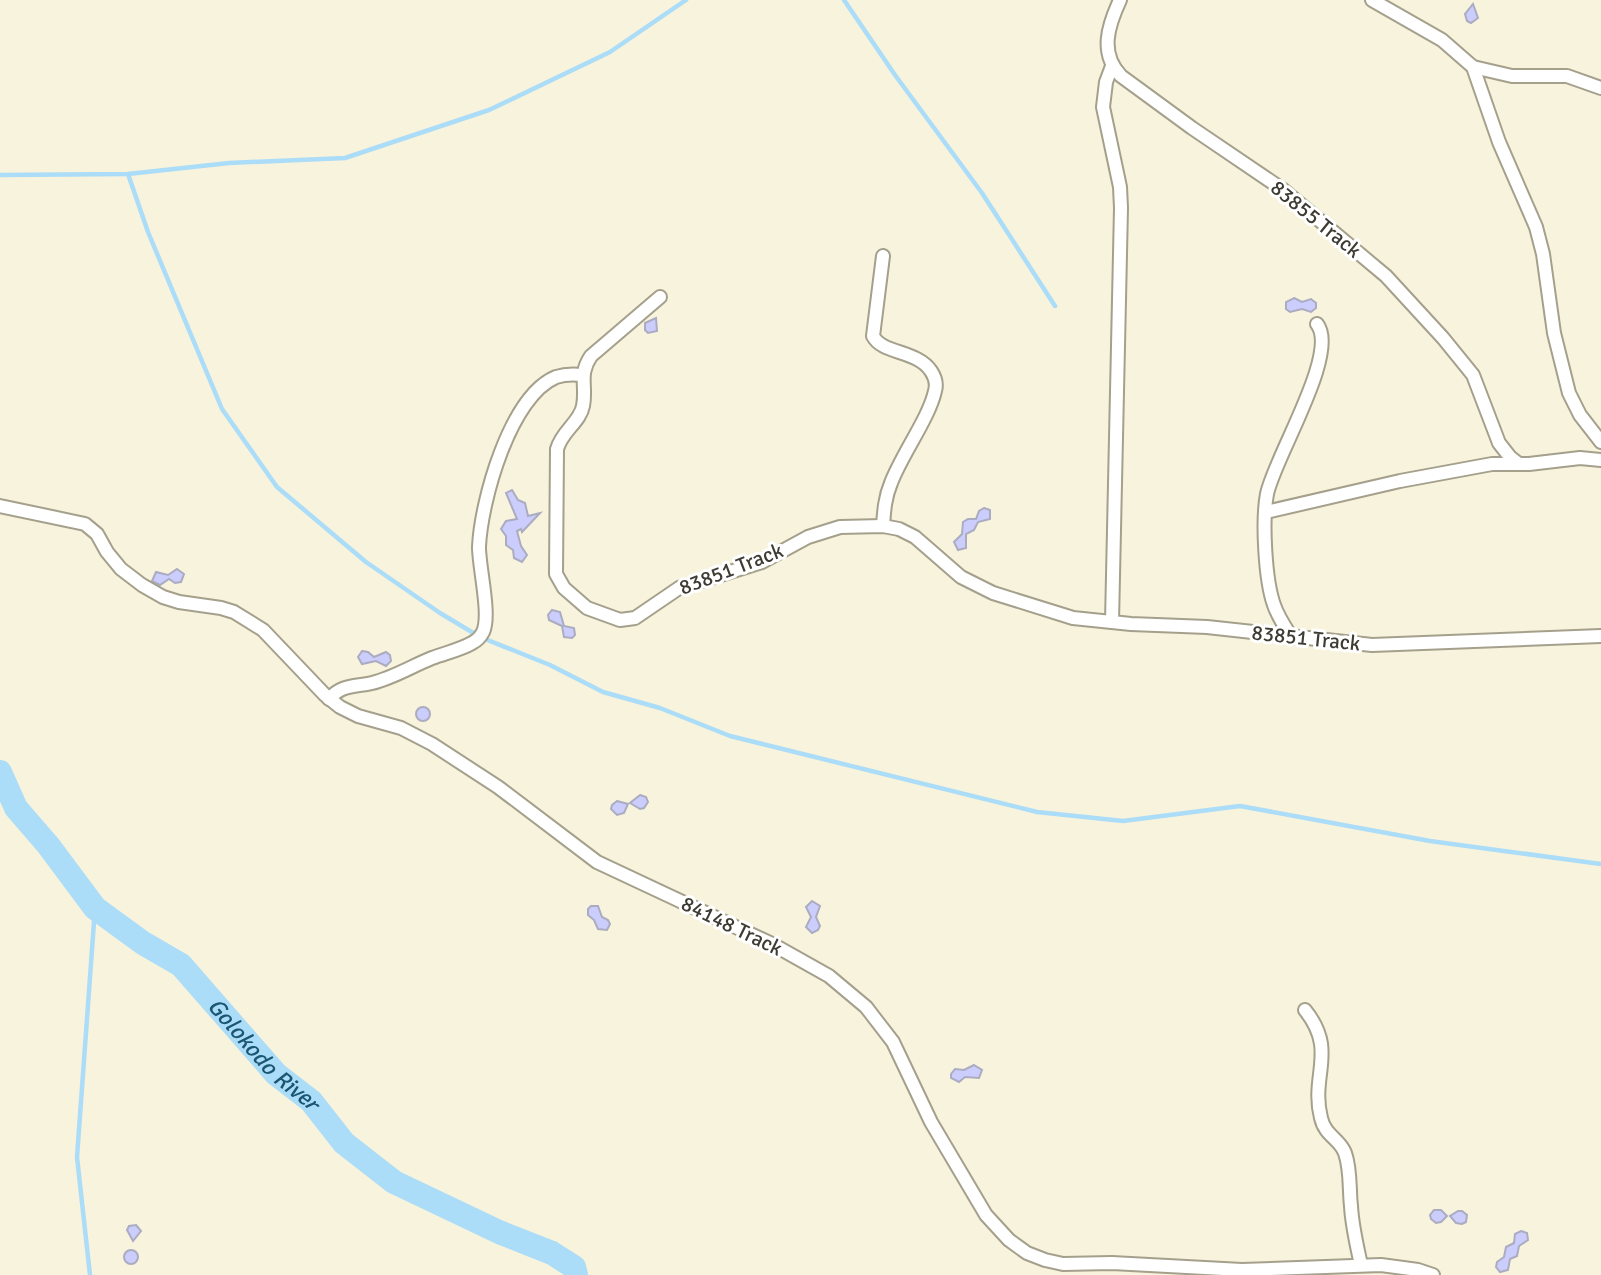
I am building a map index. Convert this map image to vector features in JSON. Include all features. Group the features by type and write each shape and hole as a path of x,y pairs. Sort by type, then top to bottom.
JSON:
{"street":[{"path":"1112,622 1121,208 1120,187 1103,107 1106,82 1112,66 1107,37 1110,22 1120,0"},
{"path":"1372,0 1441,40 1473,66 1512,76 1567,76 1601,88"},
{"name":"83855 Track","path":"1112,66 1121,76 1192,128 1282,189 1397,287 1473,375 1499,443 1519,464"},
{"path":"1473,66 1499,142 1536,227 1543,254 1554,333 1569,393 1580,415 1601,442"},
{"path":"883,256 873,336 881,344 923,362 932,372 936,386 931,403 890,484 884,505 883,526"},
{"path":"329,699 343,687 373,683 396,675 473,643 480,637 485,623 480,544 495,472 518,414 531,397 556,377 583,375 584,366 591,356 660,297"},
{"path":"1292,638 1278,616 1270,593 1266,512 1270,482 1302,410 1320,356 1324,336 1317,324"},
{"name":"83851 Track","path":"583,375 583,405 579,416 565,431 557,449 556,574 564,588 587,608 620,620 635,618 680,588 762,562 808,537 840,527 883,526 899,529 915,537 961,577 993,593 1073,618 1207,627 1373,645 1601,636"},
{"path":"1266,512 1492,464 1580,458 1601,460"},
{"name":"84148 Track","path":"0,506 85,524 97,534 121,569 142,585 163,597 179,602 234,612 263,630 329,699 358,716 401,728 432,744 498,787 597,862 772,944 829,976 866,1007 893,1042 931,1122 986,1215 1009,1240 1027,1253 1063,1264 1112,1263 1242,1270 1361,1265 1393,1267 1433,1275"},
{"path":"1304,1010 1318,1030 1321,1040 1323,1052 1318,1090 1321,1119 1326,1132 1344,1150 1351,1214 1361,1265"}],"building":[{"path":"1473,4 1478,18 1471,23 1467,21 1465,14"},
{"path":"1294,298 1302,302 1311,299 1316,303 1316,308 1311,312 1302,309 1290,312 1286,309 1286,302"},
{"path":"656,318 657,331 648,333 645,323"},
{"path":"512,490 518,500 525,503 528,516 540,513 522,532 521,529 517,531 527,555 522,562 514,558 513,550 506,545 506,536 501,529 506,521 517,519 506,493"},
{"path":"984,508 990,510 990,519 978,522 974,530 966,534 966,548 958,550 954,542 962,534 963,522 976,519 979,511"},
{"path":"177,569 184,574 181,582 175,583 169,579 160,585 152,581 156,572 168,575"},
{"path":"552,610 560,612 564,626 574,628 575,635 572,638 564,637 562,626 549,620 548,615"},
{"path":"362,651 374,657 386,652 391,661 386,666 376,661 362,664 358,657"},
{"path":"420,707 426,707 430,714 426,721 420,721 416,717 416,711"},
{"path":"640,795 646,797 648,802 640,809 630,803"},
{"path":"617,801 628,804 624,813 617,815 611,809"},
{"path":"812,901 820,906 816,917 820,926 812,933 806,927 811,917 806,907"},
{"path":"591,906 598,906 602,917 608,920 610,924 607,930 598,929 588,915"},
{"path":"974,1065 982,1070 979,1078 965,1077 959,1082 951,1078 955,1069 964,1070"},
{"path":"1434,1210 1441,1210 1447,1216 1436,1223 1430,1215"},
{"path":"1458,1211 1467,1215 1466,1222 1462,1224 1456,1223 1450,1216"},
{"path":"136,1225 141,1231 133,1241 127,1230 129,1226"},
{"path":"1521,1231 1527,1233 1528,1240 1519,1246 1517,1256 1510,1259 1508,1270 1500,1272 1496,1267 1497,1262 1504,1257 1506,1247 1514,1243 1515,1234"},
{"path":"128,1250 134,1250 138,1257 134,1264 128,1264 124,1260 124,1254"}],"waterway":[{"path":"0,175 128,174 229,163 345,158 489,110 610,52 686,0"},
{"path":"844,0 895,75 982,193 1055,306"},
{"path":"128,174 148,232 222,409 277,487 366,562 480,637 550,665 603,692 660,708 730,736 1037,812 1123,821 1240,806 1430,841 1601,864"},
{"name":"Golokodo River","path":"0,772 16,808 48,845 95,908 143,943 181,965 276,1074 311,1101 344,1143 394,1182 499,1232 552,1253 574,1267 576,1275"},
{"path":"90,1275 77,1157 95,908"}]}
